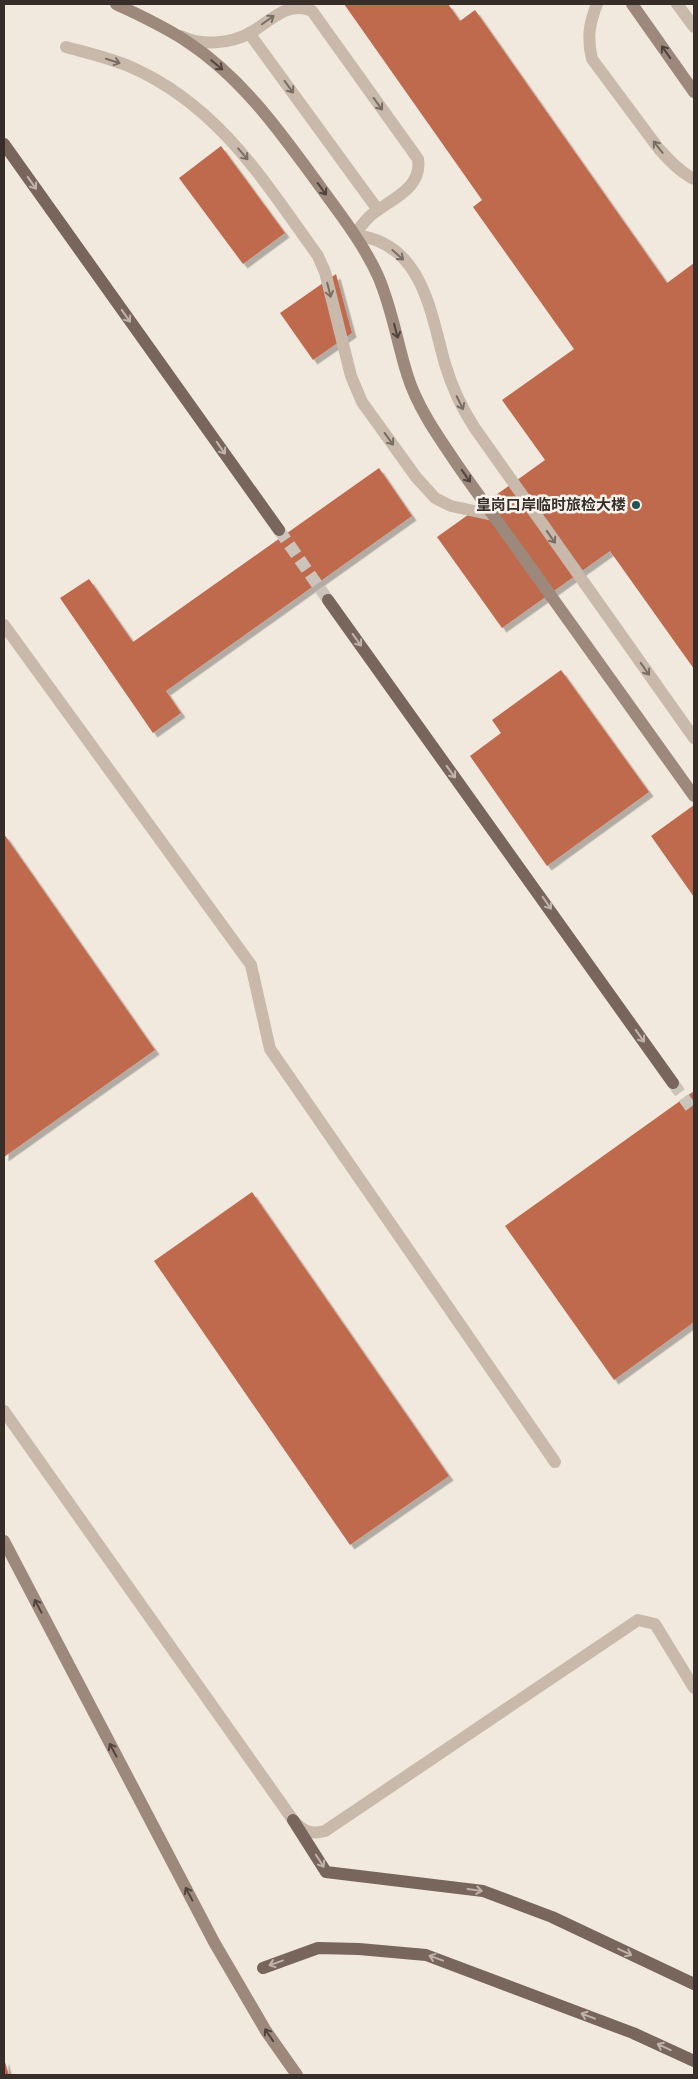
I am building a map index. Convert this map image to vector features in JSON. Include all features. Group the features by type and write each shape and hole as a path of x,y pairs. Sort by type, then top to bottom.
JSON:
{"main road":[{"path":"116,4 174,33 223,70 257,105 290,146 355,235 369,258 384,292 413,390 447,449 694,796"},
{"path":"632,4 694,92"},
{"path":"4,144 279,530"},
{"path":"328,600 673,1083"},
{"path":"4,1541 214,1942 266,2031 297,2075"},
{"path":"293,1820 326,1872 483,1891 552,1917 694,1984"},
{"path":"264,1968 318,1948 359,1949 426,1955 633,2033 694,2061"}],"lane":[{"path":"597,4 588,32 588,44 592,59 659,149 671,163 694,179"},
{"path":"678,4 694,27"},
{"path":"174,33 186,39 205,42 229,40 250,33 283,9 304,7 312,12 418,159 419,169 415,180 407,189 363,222 355,235 377,240 401,256 411,268 421,283 429,302 445,364 462,408 479,435 694,738"},
{"path":"250,33 378,210"},
{"path":"66,47 132,68 161,83 195,105 246,156 321,264 351,376 362,402 416,477 435,498 451,506 493,515"},
{"path":"4,625 251,965 270,1049 555,1462"},
{"path":"4,1411 293,1820 308,1832 316,1834 324,1831 638,1620 655,1624 694,1688"}],"building":[{"path":"344,4 448,4 460,21 475,10 667,283 694,263 694,669 610,551 502,628 437,537 545,460 502,400 574,349 473,207 482,200"},
{"path":"221,146 285,233 243,264 179,178"},
{"path":"336,274 352,333 313,360 280,313"},
{"path":"379,468 412,516 166,691 181,713 153,733 60,598 89,579 133,642"},
{"path":"561,670 649,792 547,866 470,756 501,733 492,720"},
{"path":"694,805 694,897 651,836"},
{"path":"4,834 155,1050 4,1157"},
{"path":"694,1091 694,1322 614,1380 505,1226"},
{"path":"252,1192 449,1476 350,1545 154,1261"},
{"path":"4,2059 9,2075 4,2075"}],"tunnel":[{"path":"279,530 328,600"},
{"path":"673,1083 694,1112"}],"place":[{"name":"皇岗口岸临时旅检大楼","path":"636,505"}]}
